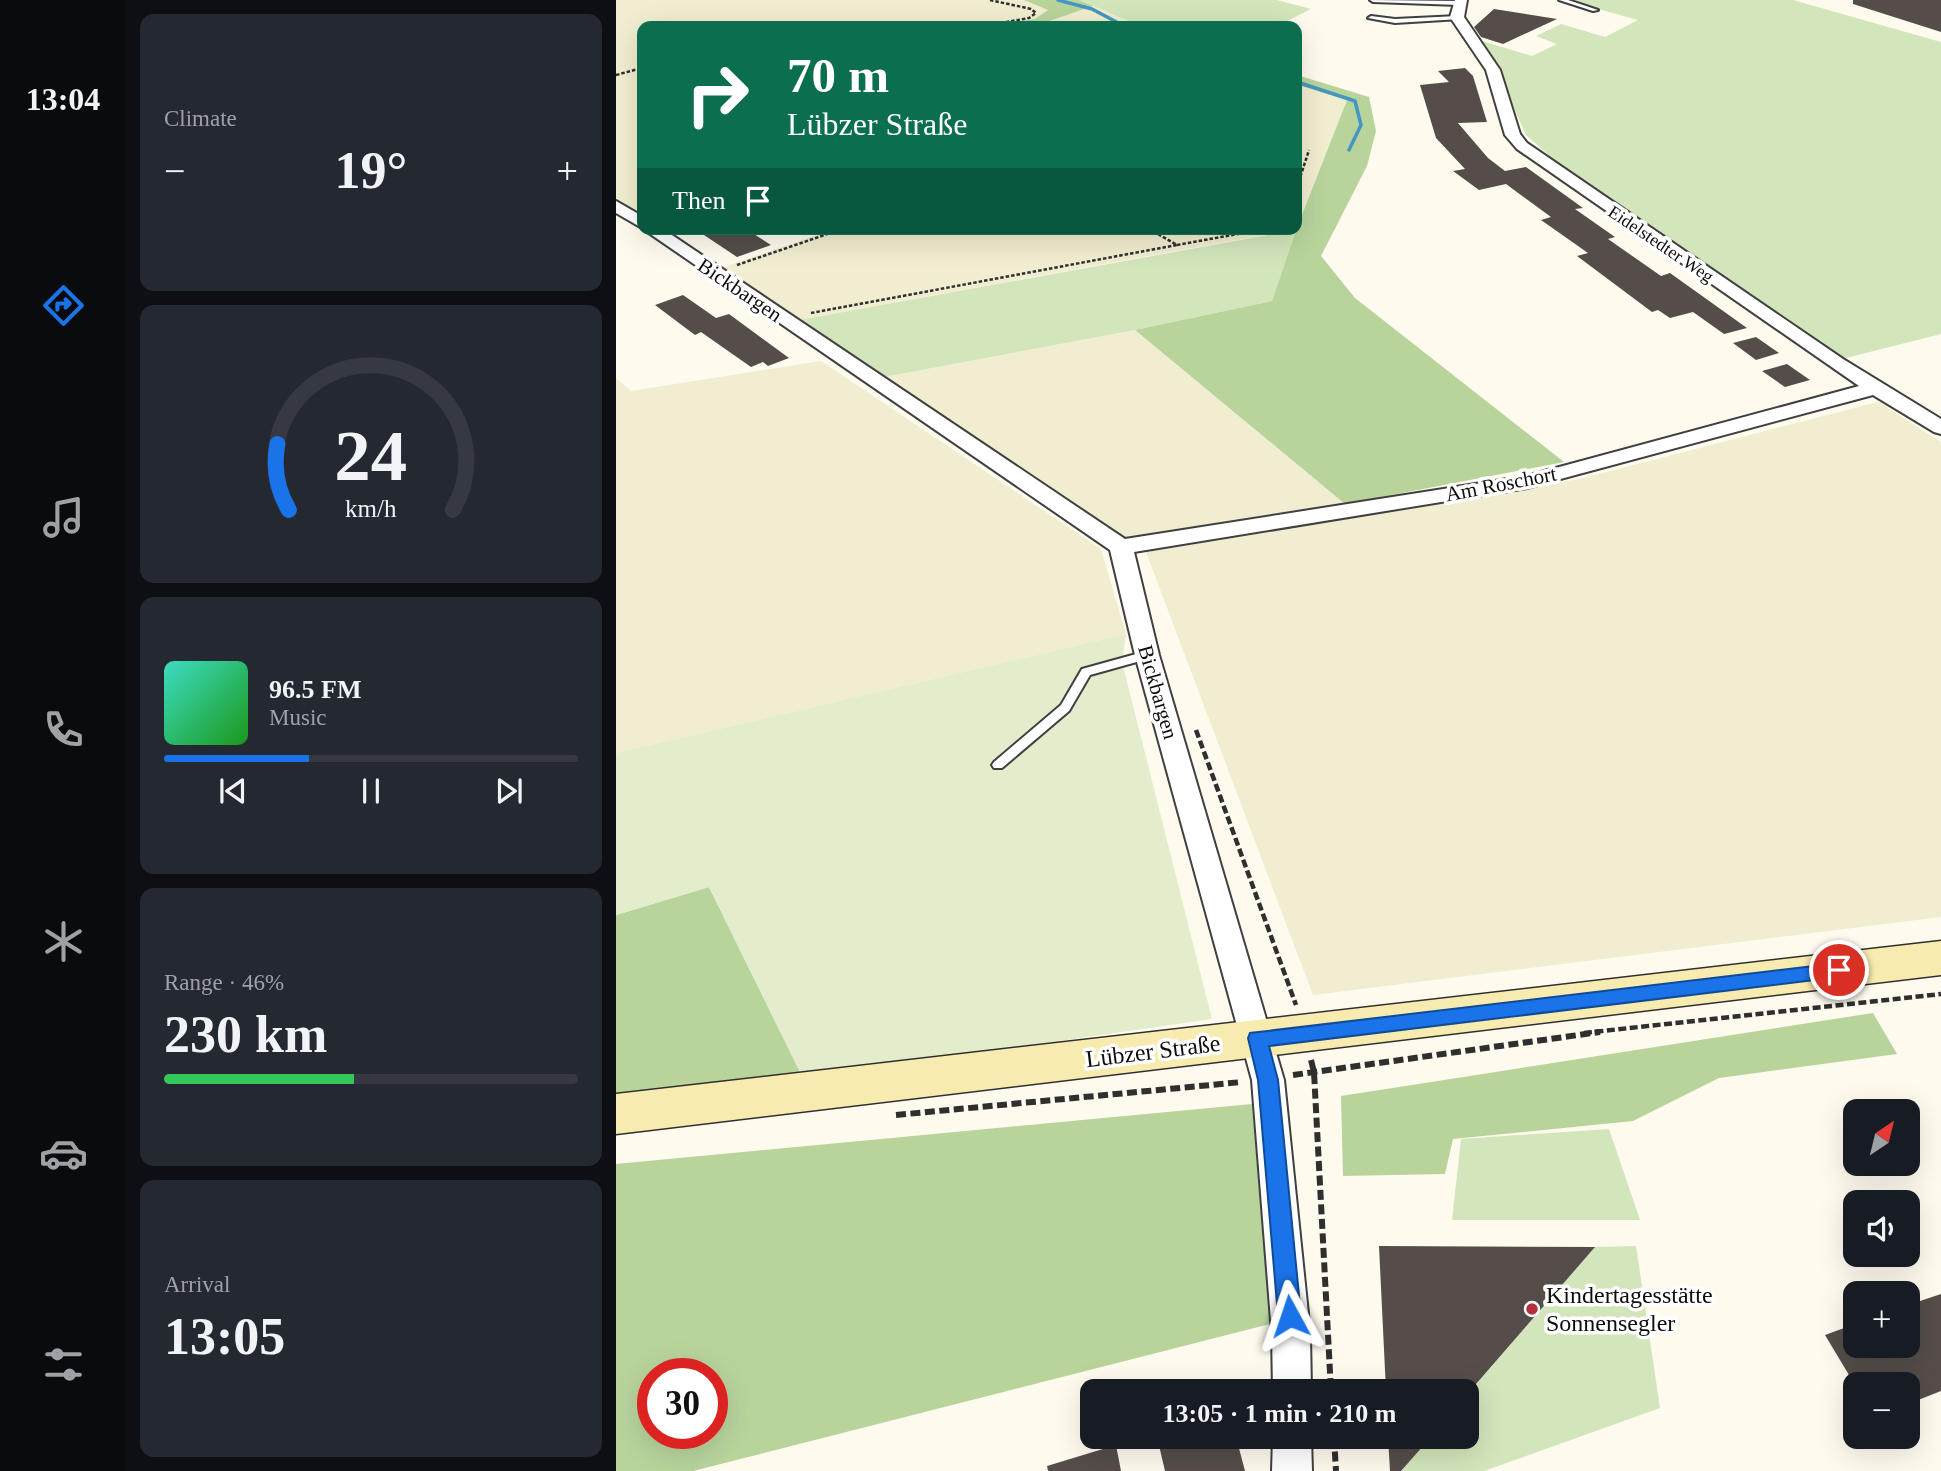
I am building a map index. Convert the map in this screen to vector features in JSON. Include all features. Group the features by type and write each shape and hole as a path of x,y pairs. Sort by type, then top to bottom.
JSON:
{"street":[{"name":"Eidelstedter Weg","path":"1459,7 1493,70 1513,135 1522,146 1875,388 1941,428"},
{"path":"616,206 637,220"},
{"name":"Bickbargen","path":"660,235 1121,547 1147,655 1262,1059 1291,1333 1292,1379"},
{"name":"Am Roschort","path":"1121,547 1527,482 1875,388"},
{"name":"Lübzer Straße","path":"616,1114 1309,1054 1941,958"},
{"path":"1292,1449 1292,1471"}],"lane":[{"path":"1562,0 1595,10"},
{"path":"1373,1 1459,7"},
{"path":"1371,18 1402,21 1459,7"},
{"path":"998,765 1065,708 1086,672 1147,655"}],"path":[{"path":"990,0 1031,9 1036,13 1028,18 1012,21"},
{"path":"616,75 637,69"},
{"path":"1302,172 1309,150"},
{"path":"715,273 825,235"},
{"path":"1160,235 1177,244"},
{"path":"811,313 1230,235"},
{"path":"1194,726 1294,996 1309,1054 1330,1379"},
{"path":"889,1115 1262,1059 1568,1035 1941,994"},
{"path":"1335,1449 1336,1471"}],"shaded area":[{"path":"616,0 1024,0 1049,9 1035,19 1023,21 637,21 637,213 616,199"},
{"path":"1093,6 1128,21 1050,21"},
{"path":"1302,86 1347,100 1302,214"},
{"path":"817,235 1263,235 799,320 721,268"},
{"path":"1135,330 1345,504 1123,538 884,377"},
{"path":"821,361 1101,549 1126,634 616,753 616,378 631,391"},
{"path":"1878,402 1941,442 1941,917 1313,995 1146,552 1579,479"}],"green space":[{"path":"1024,0 1079,0 1093,6 1050,21 1023,21 1035,19 1048,10"},
{"path":"1079,0 1277,0 1311,9 1287,21 1128,21"},
{"path":"1793,0 1941,42 1941,334 1842,359 1570,174 1526,135 1479,40 1532,56 1557,44 1536,36 1561,24 1605,37 1638,20 1573,2"},
{"path":"1302,77 1369,97 1376,131 1367,166 1321,256 1355,298 1564,462 1345,504 1135,330 1272,301 1294,235 1302,235 1302,215 1347,100 1302,86"},
{"path":"1268,235 1294,235 1272,301 1135,330 884,377 799,320"},
{"path":"1126,634 1122,662 1212,1019 803,1078 709,887 616,915 616,753"},
{"path":"709,887 803,1078 616,1098 616,915"},
{"path":"1873,1013 1897,1054 1719,1078 1633,1121 1453,1139 1445,1174 1343,1176 1341,1096"},
{"path":"1252,1104 1270,1324 693,1471 616,1471 616,1164"},
{"path":"1609,1129 1640,1220 1452,1220 1461,1139"},
{"path":"1636,1246 1660,1408 1484,1471 1401,1471 1420,1449 1479,1449 1479,1381 1595,1247"}],"building":[{"path":"1853,0 1941,0 1941,32 1853,4"},
{"path":"1494,9 1557,19 1503,44 1481,37 1474,27"},
{"path":"1465,68 1473,76 1487,122 1458,123 1488,158 1505,171 1526,167 1583,208 1575,209 1615,237 1608,239 1661,276 1670,273 1747,328 1724,334 1693,312 1670,318 1658,310 1652,312 1577,256 1588,253 1541,220 1551,217 1506,184 1479,190 1453,171 1465,169 1436,138 1420,85 1449,82 1438,71"},
{"path":"704,235 755,235 771,245 737,257"},
{"path":"683,295 716,318 729,314 789,358 768,366 763,362 751,367 701,332 695,335 655,305"},
{"path":"1756,337 1779,353 1756,360 1733,343"},
{"path":"1787,364 1810,380 1785,387 1762,371"},
{"path":"1379,1246 1595,1247 1479,1381 1385,1379"},
{"path":"1941,1294 1941,1391 1920,1399 1920,1372 1847,1372 1825,1335 1843,1328 1843,1358 1920,1358 1920,1301"},
{"path":"1103,1449 1117,1449 1121,1471 1048,1471 1047,1466"},
{"path":"1160,1449 1239,1449 1245,1471 1165,1471"},
{"path":"1389,1449 1420,1449 1401,1471 1390,1471"}],"waterway":[{"path":"1058,0 1092,9 1115,21"},
{"path":"1302,84 1355,101 1361,125 1349,150"}],"place":[{"name":"Kindertagesstätte Sonnensegler","path":"1532,1309"}],"route":[{"path":"1290,1316 1268,1080 1257,1038 1304,1035 1839,970"}]}
